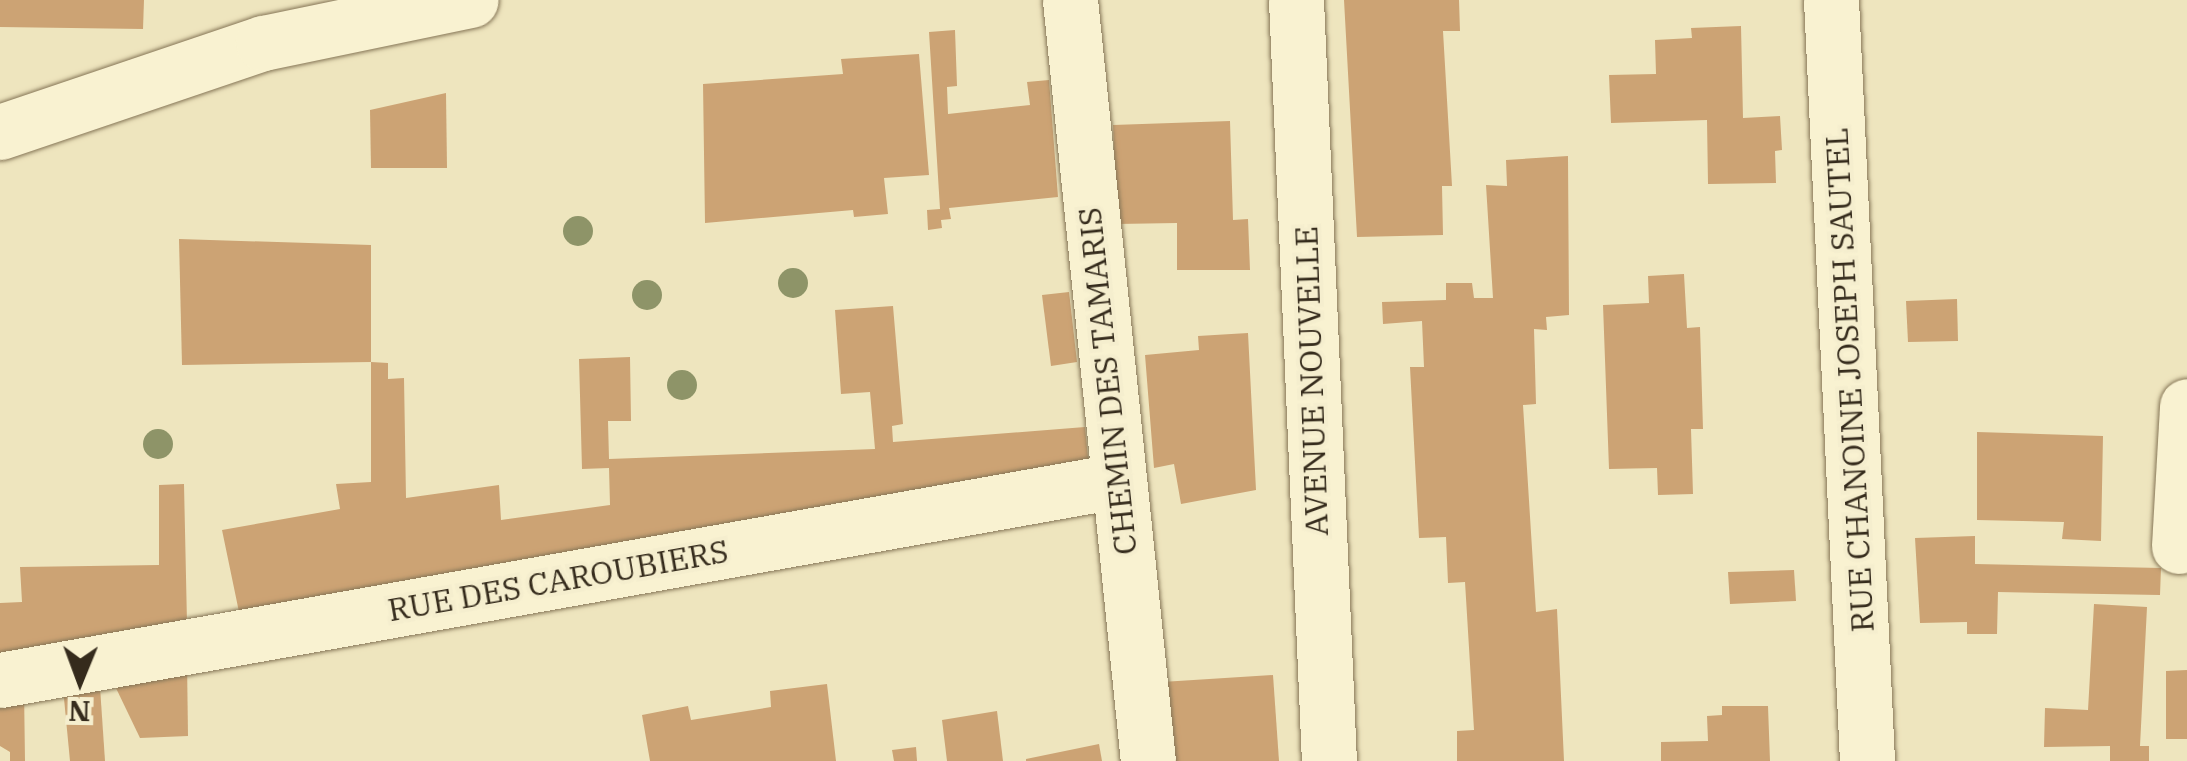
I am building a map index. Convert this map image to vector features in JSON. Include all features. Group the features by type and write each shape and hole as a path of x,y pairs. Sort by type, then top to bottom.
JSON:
{"street":[{"path":"0,132 260,21 471,0"},
{"name":"CHEMIN DES TAMARIS","path":"1070,0 1116,480 1148,761"},
{"name":"AVENUE NOUVELLE","path":"1296,0 1328,761"},
{"name":"RUE CHANOINE JOSEPH SAUTEL","path":"1832,0 1867,761"},
{"path":"2179,546 2187,406"},
{"name":"RUE DES CAROUBIERS","path":"0,680 1116,480"}],"building":[{"path":"0,0 144,0 143,29 0,27"},
{"path":"1344,0 1459,0 1460,31 1443,31 1452,186 1442,186 1443,235 1357,237"},
{"path":"1741,26 1743,118 1780,116 1782,150 1775,151 1776,183 1708,184 1707,120 1611,123 1609,75 1656,74 1655,40 1692,38 1691,28"},
{"path":"955,30 957,86 947,87 948,114 1030,105 1027,82 1049,80 1058,197 949,208 951,219 941,220 942,228 928,230 927,210 940,209 929,32"},
{"path":"919,54 929,175 884,178 888,214 854,217 853,210 705,223 703,84 843,74 841,59"},
{"path":"446,93 447,168 371,168 370,110"},
{"path":"1230,121 1233,220 1248,219 1250,270 1177,270 1177,223 1117,224 1113,125"},
{"path":"1568,156 1569,315 1546,317 1547,330 1534,329 1536,404 1523,405 1536,612 1557,609 1564,761 1457,761 1457,731 1474,730 1465,582 1448,583 1446,537 1419,538 1410,367 1424,367 1422,321 1383,324 1382,302 1446,300 1446,283 1472,283 1474,298 1493,298 1486,185 1507,186 1506,160"},
{"path":"179,239 371,245 371,362 182,365"},
{"path":"1684,274 1687,328 1700,327 1703,429 1691,429 1693,494 1658,495 1657,468 1609,469 1603,305 1649,303 1648,276"},
{"path":"1069,292 1077,362 1051,366 1042,295"},
{"path":"1957,299 1958,341 1908,342 1906,301"},
{"path":"893,306 903,424 892,426 893,442 1085,427 1089,468 239,612 222,530 340,509 336,484 371,482 371,362 388,363 388,379 404,378 406,498 499,485 501,520 610,505 609,468 582,469 579,359 630,357 631,421 608,421 609,459 875,449 870,392 841,394 835,310"},
{"path":"1248,333 1256,490 1181,504 1174,464 1154,468 1145,355 1199,350 1198,336"},
{"path":"1977,432 2103,436 2101,541 2062,539 2064,522 1977,520"},
{"path":"184,484 187,623 0,659 0,603 22,602 20,567 159,565 159,485"},
{"path":"1975,536 1975,564 2161,568 2160,595 1998,592 1997,634 1967,634 1967,622 1920,623 1915,538"},
{"path":"1794,570 1796,601 1730,604 1728,572"},
{"path":"2094,604 2147,607 2140,746 2149,746 2149,761 2110,761 2110,746 2044,747 2045,708 2088,710"},
{"path":"187,662 188,736 140,738 115,686"},
{"path":"2187,670 2187,739 2166,739 2166,671"},
{"path":"1273,675 1279,761 1172,761 1162,682"},
{"path":"827,684 836,761 650,761 642,715 688,706 691,720 771,707 770,691"},
{"path":"100,687 105,761 70,761 63,688"},
{"path":"24,689 25,761 10,761 10,752 0,746 0,693"},
{"path":"1722,706 1768,706 1770,761 1661,761 1661,742 1708,741 1707,716 1722,715"},
{"path":"997,711 1003,761 947,761 942,720"},
{"path":"1099,744 1102,761 1026,761 1026,759"},
{"path":"916,747 917,761 894,761 892,750"}]}
